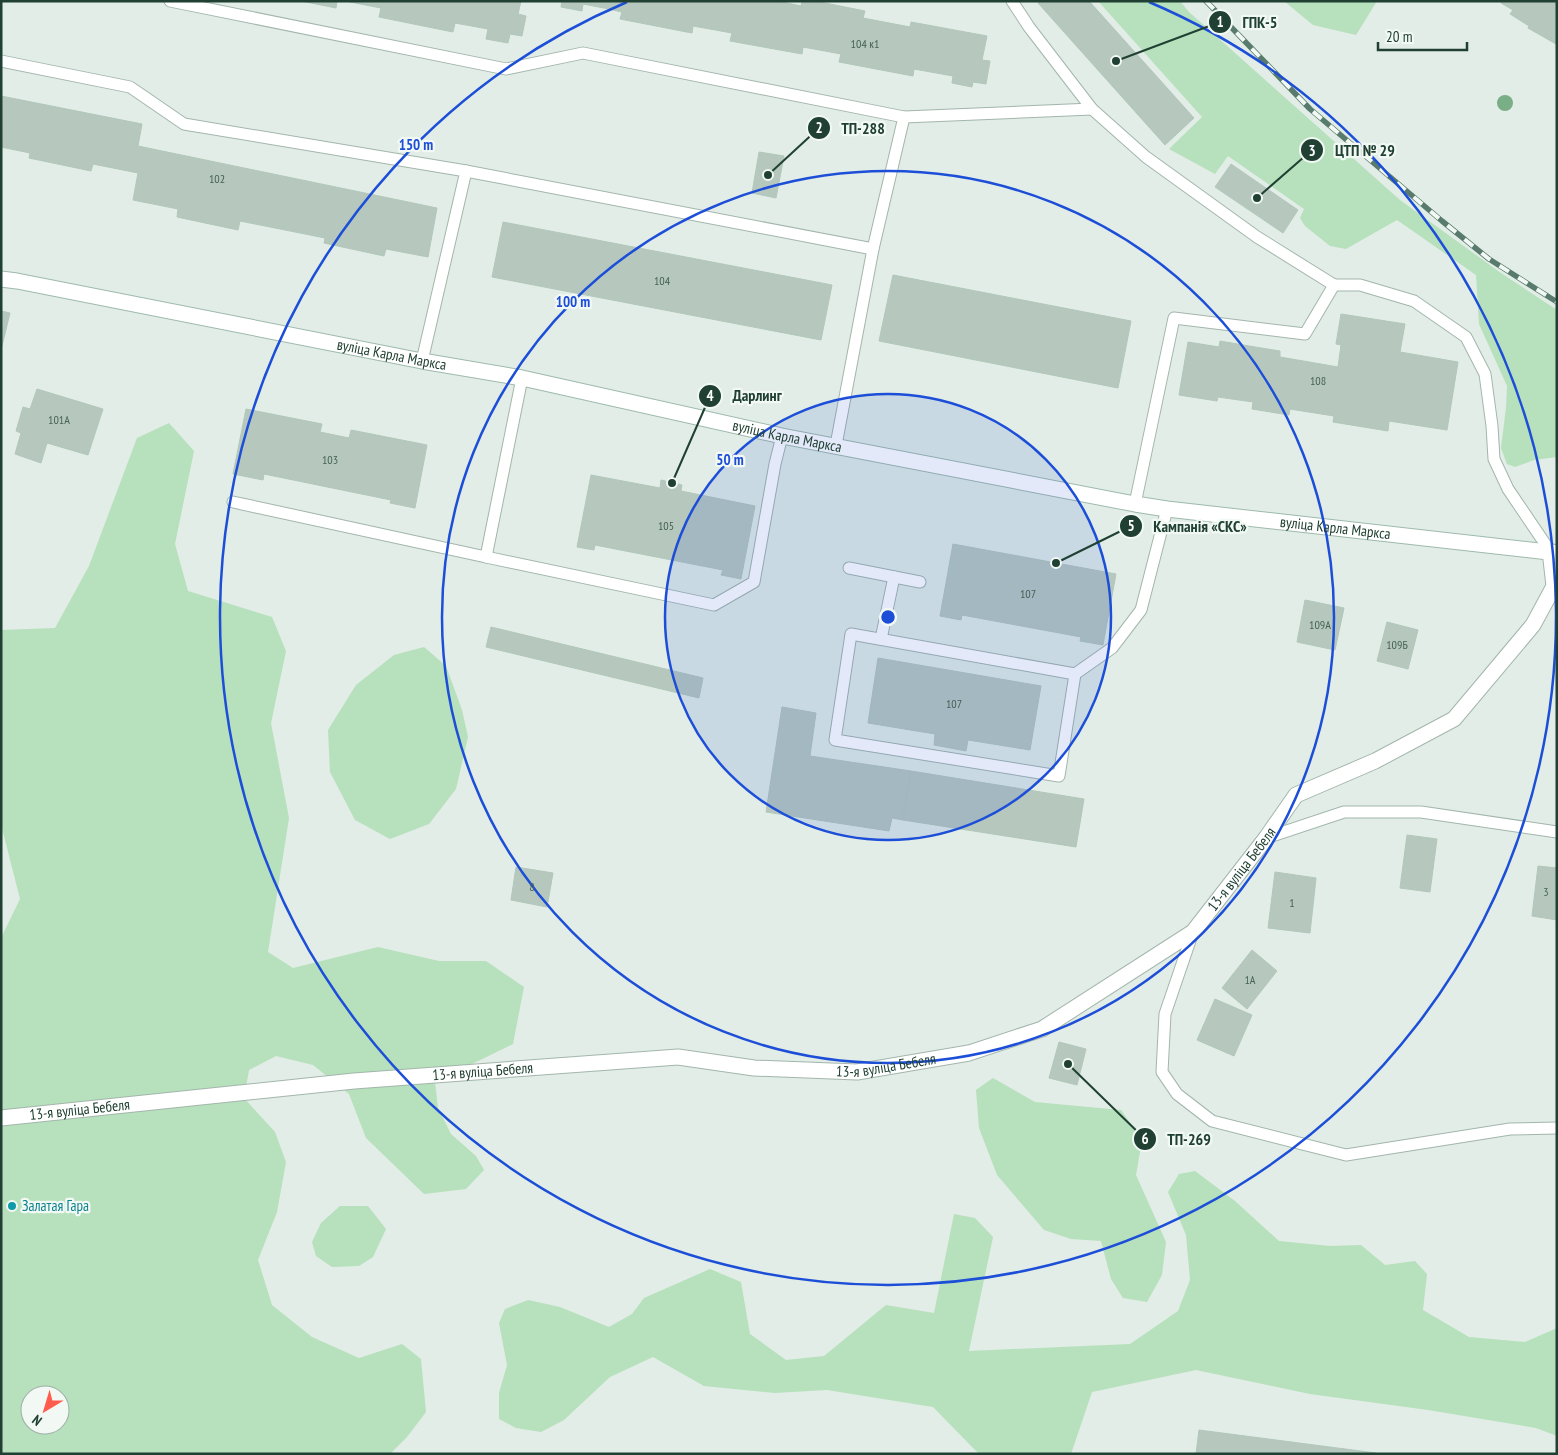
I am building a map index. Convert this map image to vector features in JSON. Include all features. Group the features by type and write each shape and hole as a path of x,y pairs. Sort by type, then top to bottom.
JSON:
{"street":[{"name":"вуліца Карла Маркса","path":"1,279 422,361 522,378 782,436 1135,504 1554,551"},
{"name":"13-я вуліца Бебеля","path":"1,1118 354,1081 678,1057 754,1068 857,1072 953,1057 1042,1029 1194,932 1266,838 1296,795 1375,761 1454,719 1533,625 1554,586 1554,551"}],"lane":[{"path":"170,1 506,69 584,53 904,117 1092,109"},
{"path":"1012,1 1029,27 1092,109 1154,162 1257,237 1334,285 1360,285 1414,301 1466,337 1485,374 1494,459 1508,489 1554,551"},
{"path":"1,61 130,86 184,124 466,171 873,249"},
{"path":"836,445 873,249 904,117"},
{"path":"422,361 466,171"},
{"path":"1135,504 1174,318 1306,334 1334,285"},
{"path":"486,557 522,378"},
{"path":"233,502 714,605 754,582 775,464 782,436"},
{"path":"1075,674 1059,776 835,740 851,634 1075,674 1112,648 1141,610 1167,509"},
{"path":"849,568 920,582"},
{"path":"881,639 894,577"},
{"path":"1266,838 1344,812 1421,812 1557,832"},
{"path":"1194,932 1165,1014 1162,1072 1177,1094 1212,1120 1346,1155 1510,1129 1557,1128"}],"green space":[{"path":"1098,1 1180,1 1189,12 1400,200 1501,273 1557,310 1557,457 1534,460 1515,467 1507,464 1501,448 1507,386 1479,324 1476,275 1397,220 1346,249 1330,246 1305,226 1300,218 1304,209 1228,156 1215,174 1169,149 1202,117"},
{"path":"1284,1 1377,1 1356,35 1313,25"},
{"path":"169,423 194,451 175,544 188,591 272,617 286,651 271,723 289,818 268,952 293,968 378,947 439,961 486,961 524,987 513,1044 435,1082 438,1108 451,1134 476,1156 484,1170 466,1189 424,1194 366,1138 349,1094 313,1065 276,1056 249,1070 244,1098 275,1132 286,1162 277,1212 258,1260 272,1305 312,1337 359,1358 402,1344 421,1359 426,1412 407,1437 390,1454 1,1454 1,938 20,899 1,824 1,630 55,628 89,566 137,438"},
{"path":"424,647 446,666 462,710 468,737 456,789 429,824 390,839 355,820 330,772 328,730 356,685 394,655"},
{"path":"993,1078 1035,1102 1121,1110 1142,1140 1136,1175 1166,1242 1162,1275 1147,1302 1123,1298 1111,1279 1101,1241 1071,1239 1044,1230 997,1175 979,1128 976,1090"},
{"path":"1195,1171 1235,1201 1279,1241 1330,1246 1361,1245 1385,1265 1415,1261 1427,1274 1423,1310 1469,1337 1525,1342 1557,1328 1557,1436 1536,1428 1428,1410 1310,1394 1196,1370 1092,1392 1071,1454 979,1454 933,1407 827,1390 775,1393 704,1386 653,1357 610,1377 564,1420 541,1432 516,1428 499,1419 499,1393 507,1365 499,1323 505,1309 528,1300 560,1307 609,1327 632,1314 644,1298 710,1269 741,1282 750,1334 786,1360 824,1356 886,1305 934,1313 954,1214 975,1218 993,1237 969,1351 1130,1344 1178,1311 1190,1280 1186,1235 1168,1192 1179,1174"},
{"path":"340,1206 368,1206 386,1229 373,1257 359,1266 332,1267 316,1256 312,1242 321,1223"}],"building":[{"path":"301,1 337,1 336,8"},
{"path":"345,1 521,1 518,14 526,16 522,36 510,34 508,43 486,39 488,29 455,23 453,32 379,17 381,8"},
{"path":"562,1 778,1 801,6 802,1 815,1 865,11 863,18 910,27 911,22 987,36 982,60 990,61 986,84 973,82 972,87 952,83 953,76 914,69 913,76 839,62 841,54 803,47 802,54 730,41 732,33 693,26 692,33 620,19 622,12 604,8 583,4 582,11 561,7"},
{"path":"1039,1 1089,1 1194,118 1165,145 1038,3"},
{"path":"1502,1 1557,1 1556,44 1528,28 1529,26 1510,14 1513,10 1501,3"},
{"path":"1,96 142,124 138,146 437,208 428,257 386,249 384,256 324,243 325,238 240,221 238,230 177,217 178,209 133,200 138,173 93,164 91,171 29,158 30,153 1,147"},
{"path":"759,152 784,156 776,198 752,193"},
{"path":"1231,164 1298,210 1283,233 1215,187"},
{"path":"503,222 832,285 821,340 492,277"},
{"path":"893,275 1131,321 1118,388 879,341"},
{"path":"1,311 10,313 1,350"},
{"path":"1341,314 1405,324 1400,352 1458,362 1447,430 1389,421 1388,431 1333,422 1334,416 1290,409 1289,415 1252,409 1253,402 1218,397 1217,401 1179,395 1188,342 1219,347 1220,341 1280,351 1280,357 1338,367 1341,345 1336,344"},
{"path":"37,389 103,409 88,455 47,443 41,463 15,454 21,433 16,431 23,407 30,409"},
{"path":"246,409 322,424 320,432 349,438 351,430 427,445 415,508 390,503 391,500 264,474 263,480 233,474"},
{"path":"591,475 660,488 661,480 682,485 681,491 755,506 741,579 721,575 723,570 595,545 594,550 577,547"},
{"path":"953,544 1116,574 1103,645 1080,641 1081,637 962,615 961,620 940,616"},
{"path":"1305,600 1344,608 1335,650 1297,642"},
{"path":"1387,622 1418,630 1408,669 1377,661"},
{"path":"491,627 703,678 699,698 486,647"},
{"path":"878,658 1041,686 1030,750 968,740 966,751 934,745 935,734 868,723"},
{"path":"782,707 816,713 810,756 911,771 903,820 892,818 889,831 766,812"},
{"path":"911,771 1084,799 1076,847 903,820"},
{"path":"1407,835 1437,839 1430,892 1400,888"},
{"path":"1538,866 1557,868 1557,920 1532,916"},
{"path":"516,867 553,873 547,907 511,900"},
{"path":"1275,872 1316,878 1310,933 1268,928"},
{"path":"1252,950 1277,971 1247,1009 1222,988"},
{"path":"1215,999 1252,1015 1234,1056 1197,1040"},
{"path":"1059,1042 1086,1049 1077,1085 1049,1078"},
{"path":"1199,1430 1376,1453 1376,1454 1196,1454"}],"railway":[{"path":"1206,1 1310,109 1489,259 1557,302"}],"place":[{"name":"ГПК-5","path":"1116,61"},
{"name":"ТП-288","path":"768,175"},
{"name":"ЦТП № 29","path":"1257,198"},
{"name":"Дарлинг","path":"672,483"},
{"name":"Кампанія «СКС»","path":"1056,563"},
{"name":"ТП-269","path":"1068,1064"},
{"name":"Залатая Гара","path":"12,1206"}]}
